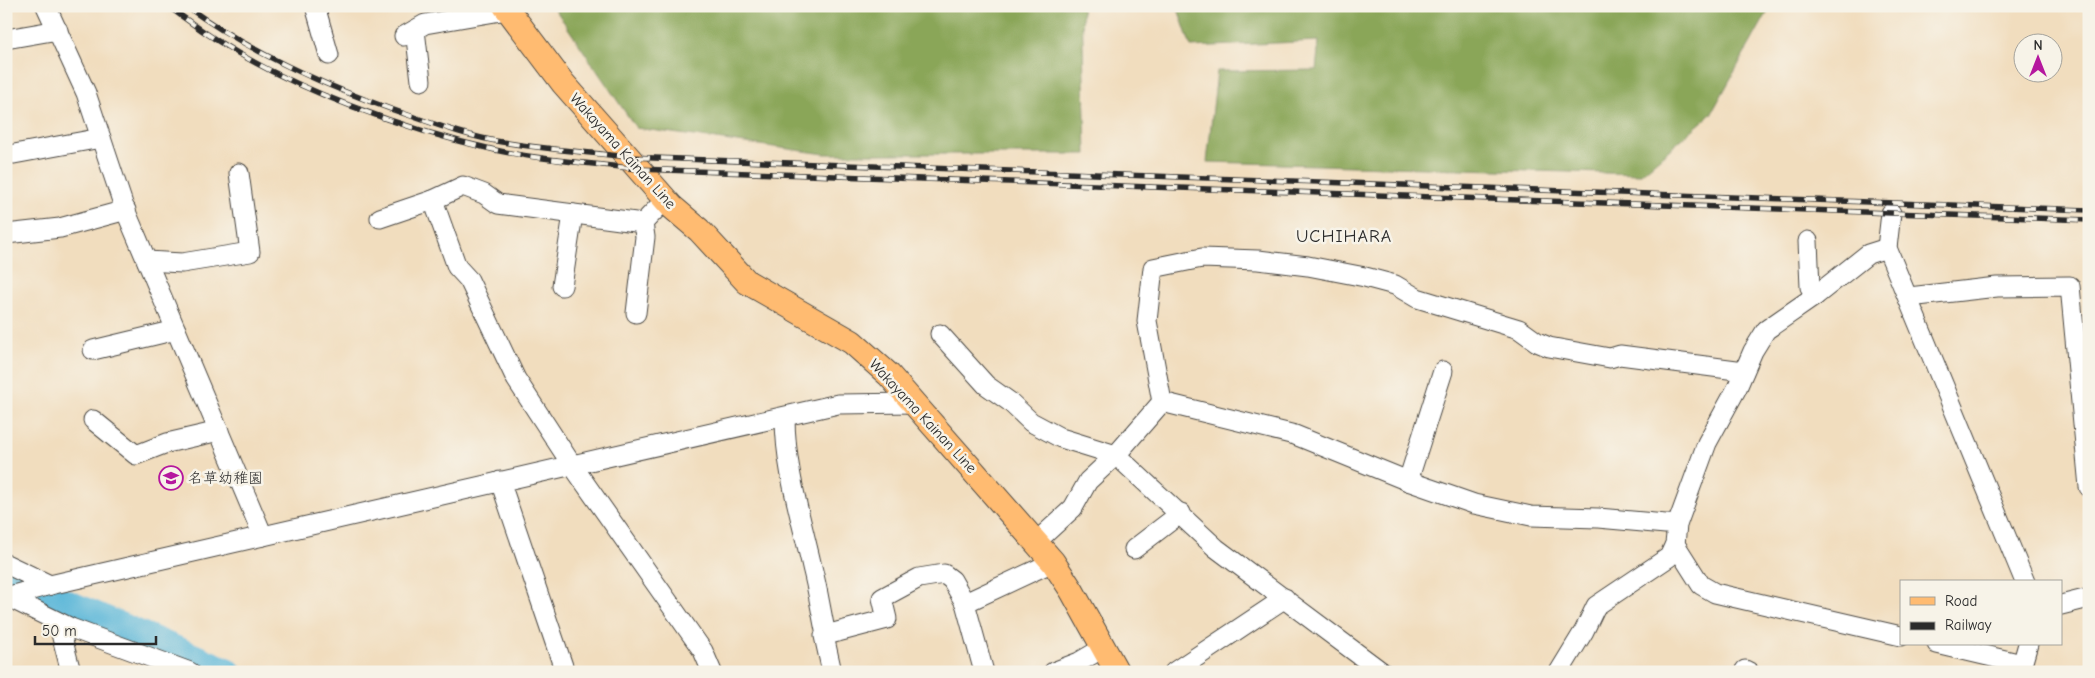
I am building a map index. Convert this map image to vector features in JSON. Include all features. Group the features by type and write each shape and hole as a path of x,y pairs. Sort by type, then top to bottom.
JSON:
{"main road":[{"name":"Wakayama Kainan Line","path":"506,8 563,83 665,200 699,230 746,282 852,342 889,375 915,403 1053,562 1117,672"}],"street":[{"path":"46,6 86,93 126,210 263,536"},
{"path":"315,6 329,55"},
{"path":"422,81 409,33 425,24 506,8"},
{"path":"6,38 58,30"},
{"path":"14,154 101,138"},
{"path":"147,261 182,263 250,252 239,172"},
{"path":"380,218 433,200 463,186 484,194 498,204 643,223"},
{"path":"433,200 457,267 469,280 516,379 572,465 703,651 712,672"},
{"path":"643,223 665,200"},
{"path":"6,234 60,228 126,210"},
{"path":"1891,213 1888,248 2024,580"},
{"path":"562,286 574,214"},
{"path":"636,313 645,237 643,223"},
{"path":"1808,241 1810,287 1815,296"},
{"path":"1559,672 1584,631 1596,606 1672,550 1677,525 1707,443 1744,371 1752,350 1766,330 1815,296 1868,254 1888,248"},
{"path":"1162,402 1147,321 1153,268 1202,258 1258,260 1365,277 1395,285 1417,298 1519,329 1549,347 1610,358 1620,355 1744,371"},
{"path":"1909,297 1997,287 2070,286 2084,400 2089,487"},
{"path":"93,350 176,330"},
{"path":"940,334 986,385 1010,402 1030,422 1061,438 1116,455 1181,513 1216,548 1382,672"},
{"path":"1408,481 1443,371"},
{"path":"1036,542 1073,508 1088,481 1116,455 1162,402"},
{"path":"1162,402 1294,434 1408,481 1474,504 1531,516 1598,518 1677,525"},
{"path":"10,596 50,585 838,404 915,403"},
{"path":"785,417 785,435 800,519 813,569 832,672"},
{"path":"93,420 136,455 167,443 218,431"},
{"path":"500,481 565,672"},
{"path":"1134,549 1181,513"},
{"path":"1672,550 1701,585 1715,592 1900,636"},
{"path":"965,603 1053,562"},
{"path":"6,564 50,585"},
{"path":"826,635 887,619 882,598 918,578 944,574 952,580 965,603 984,672"},
{"path":"10,596 58,622 190,672"},
{"path":"1174,672 1186,661 1234,633 1285,598"},
{"path":"2062,605 2089,598"},
{"path":"58,622 71,672"},
{"path":"1944,646 2021,668 2027,646"},
{"path":"1053,672 1079,662 1104,648"}],"green space":[{"path":"553,6 1082,6 1086,154 825,154 636,128"},
{"path":"1177,6 1771,6 1711,114 1641,174 1207,162 1217,71 1316,70 1319,41 1191,47"}],"waterway":[{"path":"6,578 227,672"}],"railway":[{"path":"168,6 218,41 248,59 316,92 389,120 461,142 495,150 548,159 637,169 2089,220"},
{"path":"186,6 212,24 266,55 323,82 381,106 490,140 548,149 627,157 2089,210"}],"place":[{"name":"名草幼稚園","path":"171,478"}],"district":[{"name":"UCHIHARA","path":"1344,236"}]}
